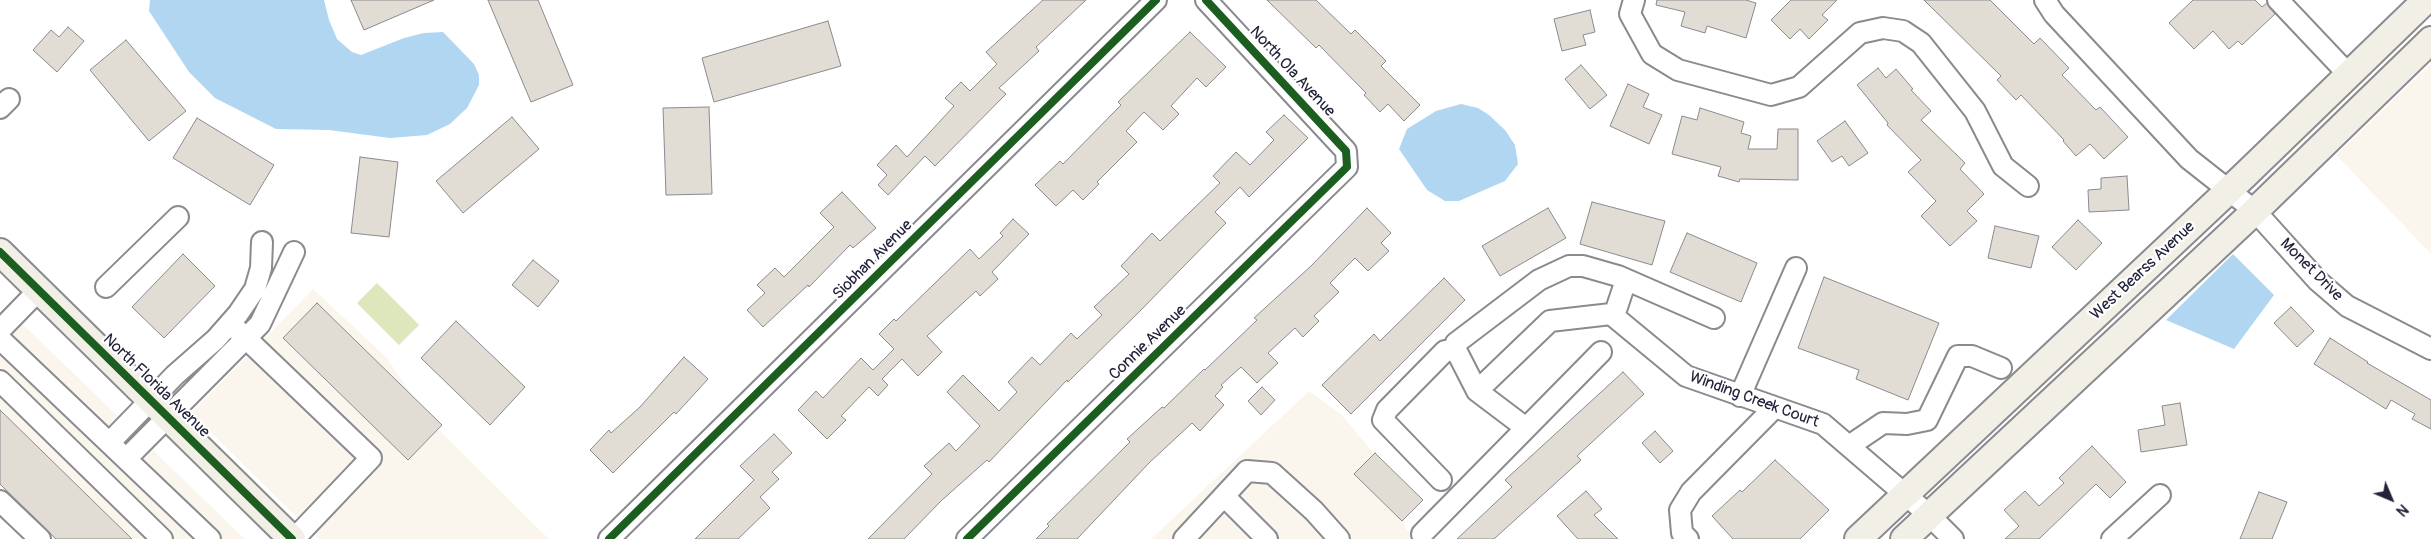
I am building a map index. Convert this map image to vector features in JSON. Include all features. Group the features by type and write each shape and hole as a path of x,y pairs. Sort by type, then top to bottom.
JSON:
{"main road":[{"name":"West Bearss Avenue","path":"1858,539 2230,189 2426,0"},
{"name":"West Bearss Avenue","path":"1904,539 2255,211 2431,40"},
{"name":"North Florida Avenue","path":"0,252 293,539"}],"street":[{"name":"Siobhan Avenue","path":"609,539 1156,0"},
{"name":"North Ola Avenue","path":"1206,0 1346,151 1347,167"},
{"path":"1634,0 1630,14 1652,54 1678,70 1771,95 1799,88 1860,33 1883,28 1903,31 1921,43 1975,111 2003,166 2028,186"},
{"name":"Monet Drive","path":"2045,0 2054,14 2189,159 2230,189 2255,211 2318,281 2347,306 2431,349"},
{"path":"2278,0 2349,75"},
{"name":"Connie Avenue","path":"967,539 1347,167"},
{"path":"106,288 178,216"},
{"path":"126,459 159,408 230,323 255,289 261,268 262,242"},
{"path":"110,442 159,408 246,338 260,324 294,252"},
{"path":"1526,428 1477,391 1456,350 1456,343 1539,280 1569,266 1583,266 1626,280 1714,318"},
{"path":"1740,396 1796,268"},
{"path":"1477,391 1550,321 1611,314 1614,316 1626,280"},
{"path":"0,330 39,290"},
{"name":"Winding Creek Court","path":"1614,316 1686,376 1823,424 1929,514 1953,539"},
{"path":"230,323 371,458 293,539"},
{"path":"0,339 210,539"},
{"path":"1441,480 1394,434 1383,420 1387,410 1445,351 1456,350"},
{"path":"1422,534 1601,352"},
{"path":"1849,446 1882,423 1907,424 1927,420 1958,356 1972,356 2002,368"},
{"path":"0,381 162,539"},
{"path":"1688,539 1682,533 1680,510 1690,492 1774,408"},
{"path":"1184,539 1247,471 1272,474 1314,511 1339,539"},
{"path":"2112,539 2160,495"},
{"path":"1224,496 1267,539"},
{"path":"0,501 40,539"}],"shaded area":[{"path":"2431,64 2431,254 2336,155"},
{"path":"313,289 387,358 427,418 549,539 319,539 191,413"},
{"path":"8,310 245,539 29,539 0,510 0,318"},
{"path":"1309,391 1342,415 1371,450 1403,507 1405,527 1415,539 1151,539"}],"green space":[{"path":"377,283 419,325 399,345 357,303"}],"water":[{"path":"150,0 324,0 329,20 337,39 352,52 361,55 404,38 424,33 443,32 474,64 479,75 479,85 467,108 450,124 427,135 390,138 329,130 276,129 215,98 189,72 149,11"},
{"path":"1461,104 1478,108 1489,115 1505,130 1515,145 1518,164 1505,181 1459,201 1445,201 1427,190 1399,149 1407,129 1436,111"},
{"path":"2233,254 2274,295 2234,349 2166,320"}],"building":[{"path":"351,0 434,0 364,30"},
{"path":"488,0 538,0 573,85 531,102"},
{"path":"1043,0 1086,0 1036,47 1039,51 999,88 1006,94 935,166 925,156 888,195 878,185 887,175 877,165 896,145 907,157 954,106 945,98 961,82 970,91 997,64 986,52"},
{"path":"1267,0 1316,0 1351,34 1355,30 1386,61 1381,66 1420,105 1404,121 1388,104 1380,112 1364,95 1366,93 1319,45 1316,48"},
{"path":"1657,0 1746,0 1756,3 1746,38 1707,26 1705,33 1681,26 1685,12 1656,5"},
{"path":"1791,0 1837,0 1822,15 1828,20 1809,39 1800,29 1790,39 1771,20"},
{"path":"1924,0 1990,0 2034,44 2040,38 2069,68 2062,75 2096,110 2100,107 2128,137 2104,159 2090,144 2076,156 2064,140 2021,95 2016,100 1997,80 2001,76"},
{"path":"2193,0 2255,0 2262,7 2267,3 2275,14 2242,45 2238,41 2229,49 2213,31 2194,49 2169,23"},
{"path":"1590,10 1595,32 1583,35 1586,45 1562,51 1554,19"},
{"path":"828,21 841,66 714,102 702,58"},
{"path":"68,27 84,41 57,72 33,50 51,30 59,37"},
{"path":"1190,32 1226,67 1206,87 1197,78 1171,106 1179,114 1163,130 1144,112 1126,131 1137,142 1097,182 1099,184 1083,200 1073,190 1056,206 1035,185 1060,161 1063,164 1121,105 1118,102"},
{"path":"126,40 186,111 149,141 90,70"},
{"path":"1581,65 1607,95 1590,109 1565,79"},
{"path":"1878,68 1886,78 1896,69 1913,89 1911,90 1931,111 1921,120 1965,163 1960,169 1984,194 1967,211 1977,221 1950,246 1921,216 1936,201 1908,172 1921,160 1887,125 1888,123 1857,85"},
{"path":"1628,84 1649,94 1643,107 1662,115 1649,144 1610,126"},
{"path":"709,107 712,194 666,195 663,108"},
{"path":"1700,108 1744,122 1741,133 1751,136 1748,149 1777,149 1778,129 1798,129 1798,180 1740,179 1739,182 1718,176 1721,167 1672,154 1682,116 1697,120"},
{"path":"1284,115 1308,138 1249,197 1240,187 1215,212 1226,223 1140,311 1068,382 1067,380 989,462 987,460 941,501 904,539 868,539 932,474 924,466 949,443 956,451 980,426 947,392 963,375 999,411 1017,392 1008,382 1032,357 1040,365 1071,333 1077,339 1102,315 1094,307 1129,274 1121,266 1152,233 1160,241 1220,183 1213,176 1236,152 1250,165 1274,140 1266,132"},
{"path":"512,117 539,149 463,213 436,181"},
{"path":"197,118 274,165 250,205 173,158"},
{"path":"1845,121 1868,153 1849,166 1842,156 1832,162 1817,141"},
{"path":"360,157 398,162 389,237 351,233"},
{"path":"2127,176 2129,210 2089,212 2088,190 2101,189 2101,178"},
{"path":"842,192 876,228 853,248 850,245 809,287 808,285 763,327 747,310 765,293 757,285 775,268 784,277 834,227 820,213"},
{"path":"1592,202 1665,221 1652,265 1580,244"},
{"path":"1367,208 1391,233 1381,243 1389,251 1368,271 1355,258 1330,283 1339,292 1314,316 1319,321 1303,337 1295,328 1268,353 1278,363 1257,383 1241,367 1221,385 1223,387 1215,396 1224,405 1200,431 1192,423 1149,463 1077,539 1036,539 1049,526 1047,524 1130,442 1127,439 1162,407 1164,408 1257,320 1254,318 1311,266"},
{"path":"1548,208 1566,238 1500,276 1482,246"},
{"path":"1013,219 1029,234 992,272 998,279 980,296 976,291 927,336 942,352 918,376 902,359 882,379 888,385 878,396 869,387 841,416 846,420 827,439 798,410 816,391 823,398 861,358 873,370 894,349 879,334 894,319 896,321 970,249 979,259 1003,236 1000,233"},
{"path":"2078,220 2102,243 2076,270 2052,247"},
{"path":"1995,226 2039,236 2031,268 1988,258"},
{"path":"1687,233 1757,263 1741,302 1670,272"},
{"path":"183,254 215,286 164,338 132,307"},
{"path":"533,260 559,281 538,307 512,285"},
{"path":"1824,277 1939,323 1908,400 1856,379 1859,370 1798,348"},
{"path":"1444,278 1465,300 1351,414 1322,385 1374,334 1380,341"},
{"path":"317,303 442,425 408,460 283,338"},
{"path":"2291,307 2314,331 2297,347 2274,323"},
{"path":"456,321 525,387 490,425 421,358"},
{"path":"2330,338 2367,363 2431,400 2431,429 2412,419 2415,414 2391,400 2386,409 2314,364"},
{"path":"684,357 708,379 676,414 674,412 613,473 590,450 609,430 611,433 640,407"},
{"path":"1623,372 1644,394 1577,456 1581,460 1494,539 1457,539 1512,487 1505,480"},
{"path":"1262,387 1275,400 1261,415 1248,401"},
{"path":"2180,403 2187,445 2141,452 2138,430 2165,425 2162,406"},
{"path":"0,410 132,539 56,539 0,484"},
{"path":"1655,431 1673,451 1660,463 1642,443"},
{"path":"774,434 792,453 772,472 779,479 760,497 770,508 738,539 695,539 754,480 740,466"},
{"path":"2092,446 2126,482 2110,498 2096,484 2039,539 2005,539 2019,526 2004,510 2025,491 2039,506 2064,483 2059,478"},
{"path":"1375,453 1423,500 1402,521 1354,474"},
{"path":"1775,460 1829,510 1800,539 1733,539 1712,516 1740,490 1742,492"},
{"path":"1586,491 1602,509 1594,515 1618,539 1578,539 1557,516"},
{"path":"2259,492 2287,502 2272,539 2240,539"}],"cycle path":[{"path":"609,539 1156,0"},
{"path":"967,539 1347,167 1346,151 1206,0"},
{"path":"0,252 292,539"}]}
